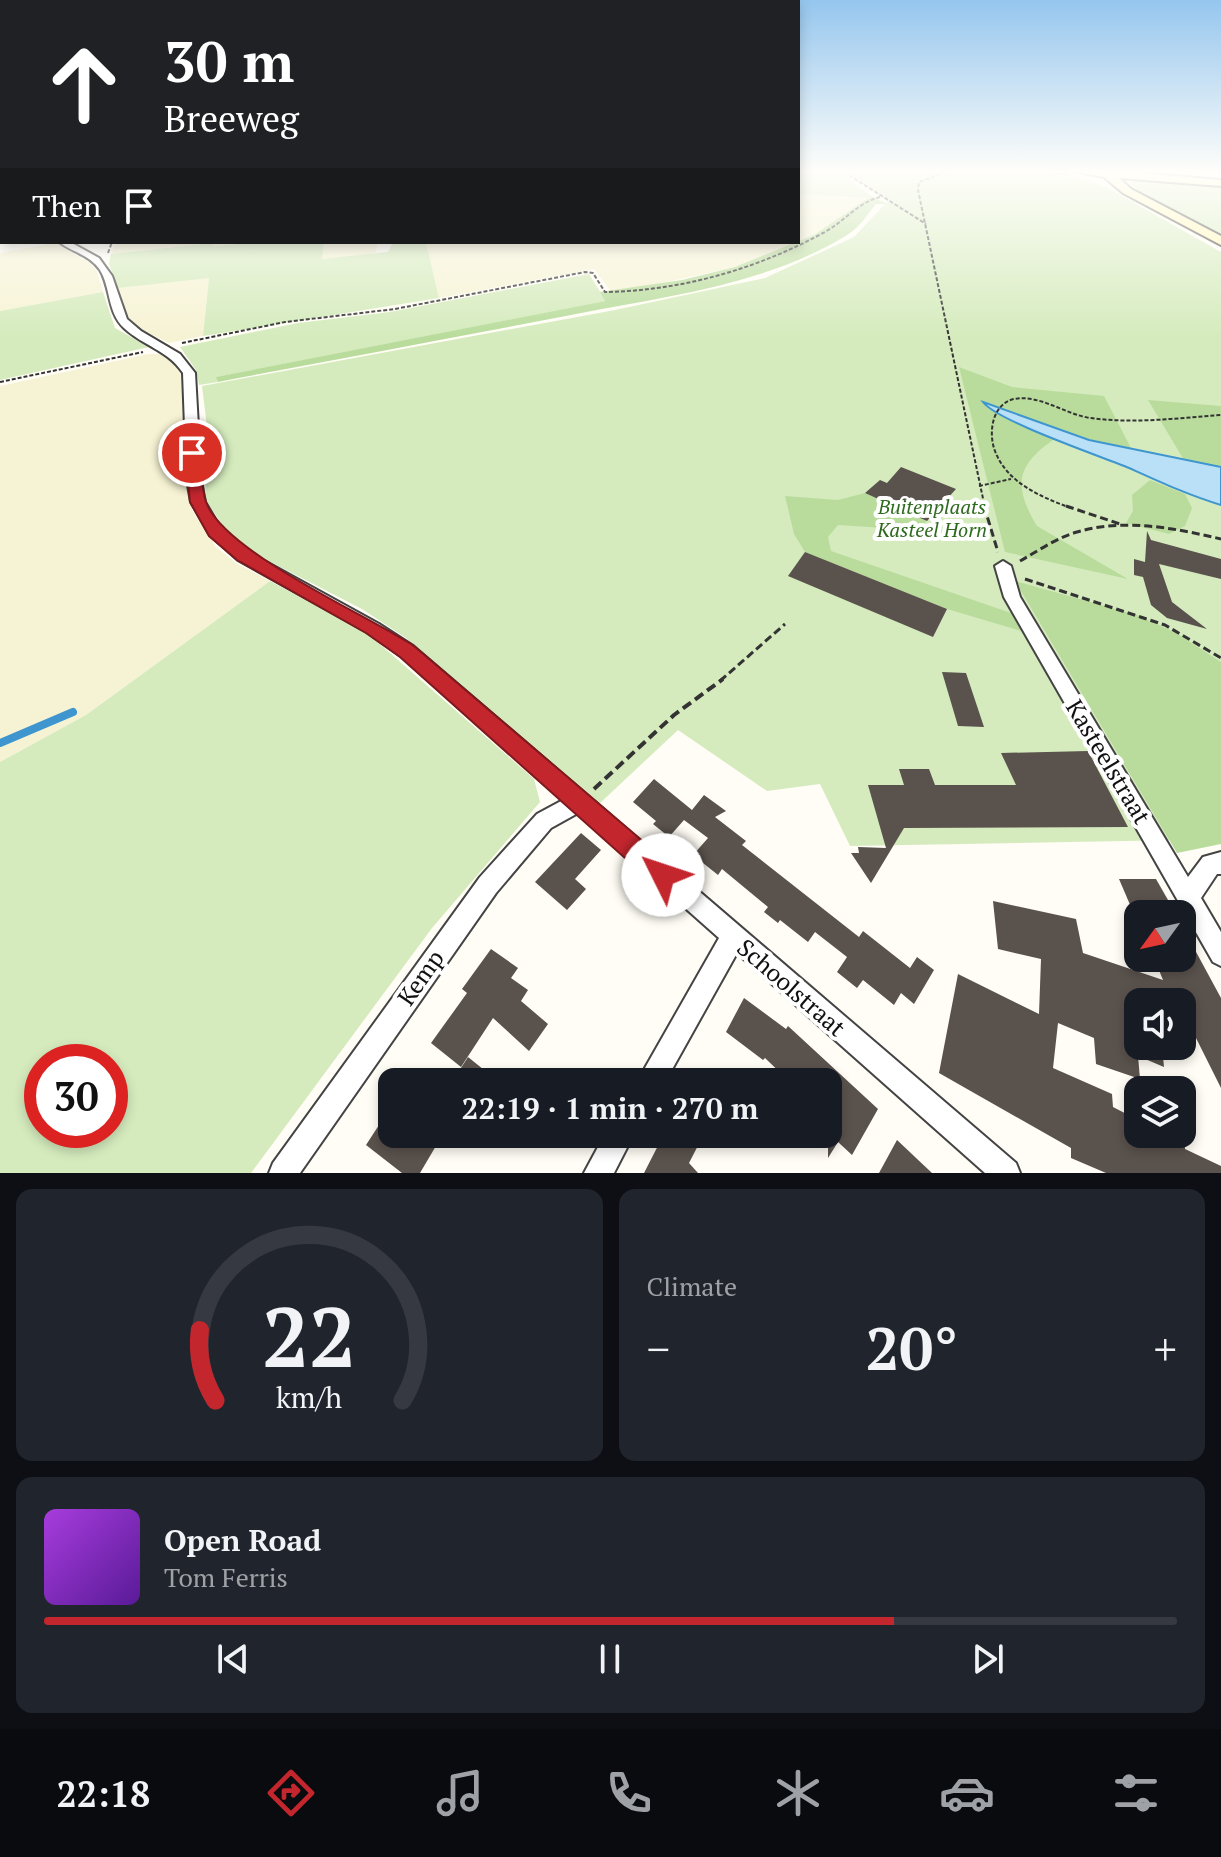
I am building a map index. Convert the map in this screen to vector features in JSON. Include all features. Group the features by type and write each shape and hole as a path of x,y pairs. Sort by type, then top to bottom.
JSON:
{"main road":[{"path":"1194,227 1221,241"}],"street":[{"path":"67,244 97,261 106,272 120,317 130,328 165,347"},
{"name":"Schoolstraat","path":"165,347 180,357 189,373 194,480 198,502 215,532 243,556 373,628 407,651 991,1168"},
{"name":"Kasteelstraat","path":"1005,566 1012,597 1070,702 1189,895 1221,954"},
{"name":"Kemp","path":"283,1173 488,885 544,821 579,802"},
{"path":"1189,895 1211,865 1221,863"},
{"path":"658,1068 733,937"},
{"path":"598,1173 612,1148"}],"path":[{"path":"800,243 833,227"},
{"path":"927,227 978,486 1005,566 1023,578 1165,625 1221,658"},
{"path":"0,382 285,322 395,309 585,272 593,273 605,292 637,291 737,268 799,244"},
{"path":"1221,415 1114,421 1078,416 1047,404 1018,398 1002,404 994,414 991,434 996,462 1011,479 1032,490 1120,524 1191,531 1221,539"},
{"path":"978,486 1011,479"},
{"path":"1005,566 1075,533 1120,524"},
{"path":"579,802 674,715 738,668 785,624"}],"shaded area":[{"path":"800,227 829,227 827,228 800,241"},
{"path":"57,244 90,263 97,272 103,292 0,311 0,253"},
{"path":"115,244 203,244 111,254"},
{"path":"324,244 378,244 375,254 321,259"},
{"path":"426,244 794,244 735,267 635,289 610,290 594,269 439,298"},
{"path":"209,277 203,336 169,343 136,327 126,313 118,288"},
{"path":"148,354 166,354 180,369 192,510 216,547 236,563 270,581 86,715 0,762 0,386"}],"green space":[{"path":"826,227 858,227 816,252 783,266 715,286 218,382 216,377 605,301 600,292 682,280 735,267 792,244 800,244 800,241"},
{"name":"Buitenplaats Kasteel Horn","path":"864,227 1176,227 1221,252 1221,833 1179,840 850,846 820,784 767,791 678,730 599,804 406,638 362,609 251,552 224,528 206,500 205,470 212,468 202,386 615,310 765,278 854,237"},
{"path":"1205,227 1221,227 1221,235"},
{"path":"204,244 324,244 322,259 388,252 392,244 426,244 439,298 203,336 209,278 118,288 109,264 111,254"},
{"path":"589,274 606,301 217,377 218,382 199,385 196,370 180,347 298,323 390,312"},
{"path":"103,292 115,328 149,347 0,380 0,311"},
{"path":"959,367 1012,387 1104,396 1132,450 1089,440 983,404 1056,438 1033,457 1022,476 1024,499 1037,526 1128,579 1005,552"},
{"path":"1148,400 1221,406 1221,467 1184,460"},
{"path":"1150,480 1185,494 1192,508 1185,526 1169,534 1126,523 1133,511 1132,495"},
{"path":"865,493 927,521 916,530 838,525 828,537 831,551 1011,613 1021,631 947,609 805,552 794,534 785,496 838,500"},
{"path":"270,581 367,633 534,779 540,802 432,928 251,1173 0,1173 0,762 86,715"},
{"path":"1015,581 1137,615 1176,633 1221,662 1221,844 1177,853"}],"water":[{"path":"983,402 1089,440 1221,467 1221,505 1028,428 992,410"}],"building":[{"path":"901,467 956,489 927,521 865,493 880,480 887,483"},
{"path":"1147,531 1151,540 1221,559 1221,579 1159,564 1172,602 1207,629 1167,618 1151,605 1143,577 1134,575 1134,559 1145,562"},
{"path":"805,552 947,609 933,637 788,576"},
{"path":"942,672 966,673 984,727 958,726"},
{"path":"1088,751 1128,827 904,828 871,883 851,853 859,853 858,847 886,848 868,785 904,785 899,769 929,769 935,785 1016,785 1001,753"},
{"path":"654,779 692,810 704,795 726,811 715,817 746,841 742,845 859,937 863,931 910,968 917,957 934,970 914,1004 901,993 894,1005 863,980 857,988 837,972 847,957 815,932 808,942 780,920 778,923 764,912 768,907 722,869 718,875 693,855 708,838 684,820 669,837 653,824 656,821 633,802"},
{"path":"581,833 601,850 575,879 586,889 567,910 535,882"},
{"path":"1119,879 1156,879 1168,900 1128,900"},
{"path":"993,901 1076,919 1083,953 1124,967 1124,972 1139,972 1163,980 1160,972 1196,972 1196,952 1221,998 1221,1088 1196,1038 1196,988 1124,988 1124,1060 1138,1060 1140,1076 1096,1064 1094,1038 1058,1023 1053,1068 1112,1094 1113,1107 1124,1113 1124,1148 1185,1148 1221,1166 1221,1173 1106,1173 1071,1158 1071,1148 939,1073 958,974 1039,1014 1041,959 998,949"},
{"path":"491,949 518,968 511,978 528,990 521,1001 548,1024 529,1051 493,1018 461,1067 431,1043 467,993 462,989"},
{"path":"744,998 786,1029 788,1026 834,1068 775,1068 726,1032"},
{"path":"468,1057 482,1068 461,1068"},
{"path":"1147,1060 1163,1060 1164,1067"},
{"path":"842,1076 878,1109 852,1155 842,1146"},
{"path":"378,1127 378,1148 435,1148 420,1173 402,1173 366,1145"},
{"path":"897,1140 932,1173 879,1173"},
{"path":"657,1148 697,1148 689,1163 698,1173 644,1173"}],"waterway":[{"path":"0,743 73,712"}],"route":[{"path":"192,453 198,502 215,532 243,556 373,628 407,651 663,875"}]}
